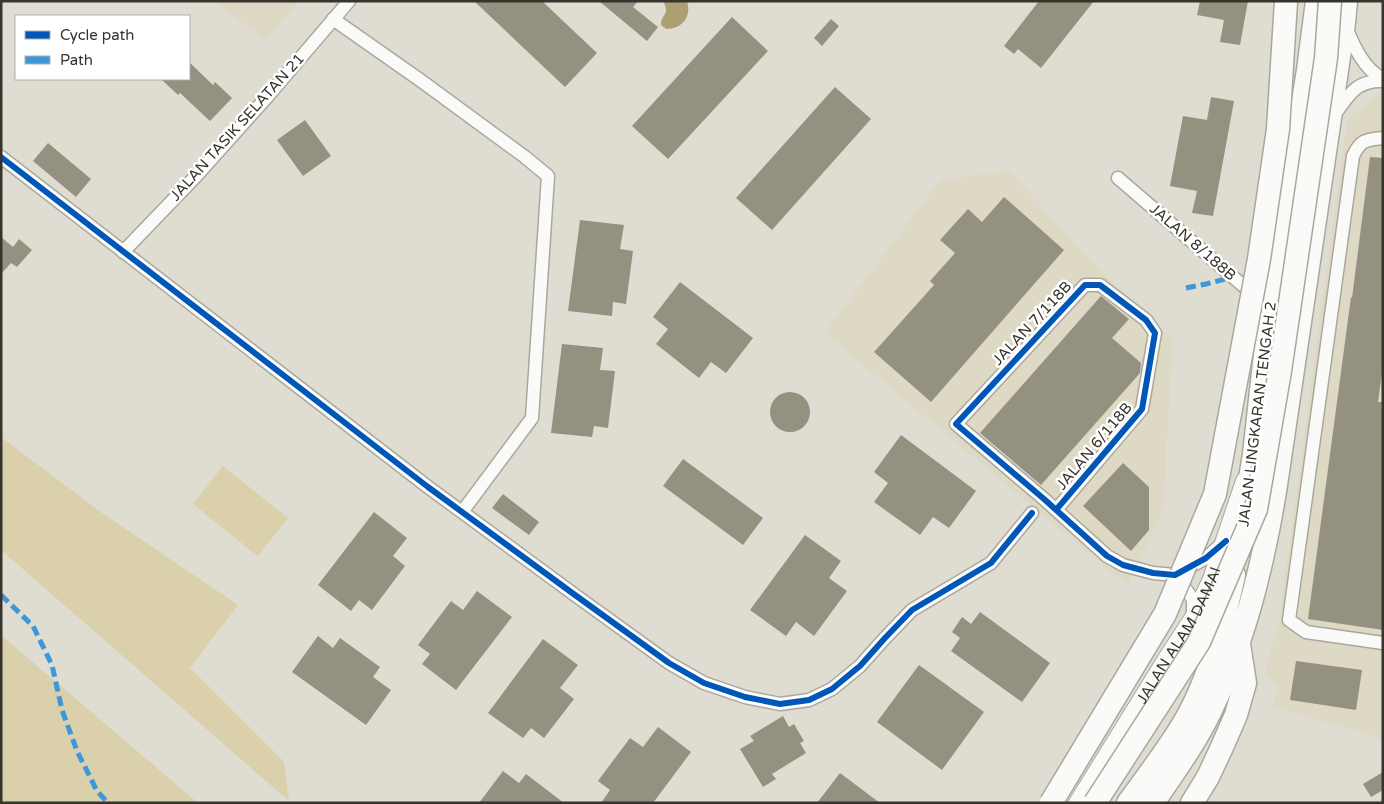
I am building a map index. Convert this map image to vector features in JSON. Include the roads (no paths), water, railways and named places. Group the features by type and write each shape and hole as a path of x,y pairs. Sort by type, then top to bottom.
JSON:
{"highway":[{"path":"1051,803 1165,614 1215,494 1258,259 1278,129 1286,1"},
{"name":"JALAN LINGKARAN TENGAH 2","path":"1153,803 1186,737 1195,700 1222,626 1238,553 1254,454 1271,300 1308,70 1316,1"},
{"path":"1095,803 1199,642 1256,509 1280,371 1324,68 1330,1"},
{"name":"JALAN LINGKARAN TENGAH 2","path":"1128,803 1186,737 1216,699 1239,644 1259,574 1271,517 1345,12"},
{"path":"1192,803 1208,777 1236,715 1244,683 1239,644"}],"main road":[{"name":"JALAN ALAM DAMAI","path":"1078,803 1193,620 1212,579 1226,541 1254,454"}],"street":[{"name":"JALAN TASIK SELATAN 21","path":"123,252 198,174 349,1"},
{"path":"1345,12 1355,48 1375,75 1383,80"},
{"path":"333,19 420,80 548,176 532,418 462,512"},
{"path":"1329,122 1349,94 1362,84 1372,80 1383,80"},
{"path":"1383,138 1364,140 1357,147 1353,156 1289,620 1306,632 1383,643"},
{"path":"1,157 406,471 668,663 704,683 745,697 780,704 808,700 832,689 860,666 912,610 991,563 1032,513"},
{"name":"JALAN 8/188B","path":"1118,178 1246,289 1271,300"},
{"name":"JALAN 7/118B","path":"1056,510 956,424 1085,285 1100,285 1138,313"},
{"name":"JALAN 6/118B","path":"1056,510 1142,409 1155,333 1146,320 1138,313"},
{"path":"1056,510 1107,556 1123,565 1153,573 1175,575 1206,558 1226,541"},
{"path":"1175,575 1193,599 1193,620"}]}
